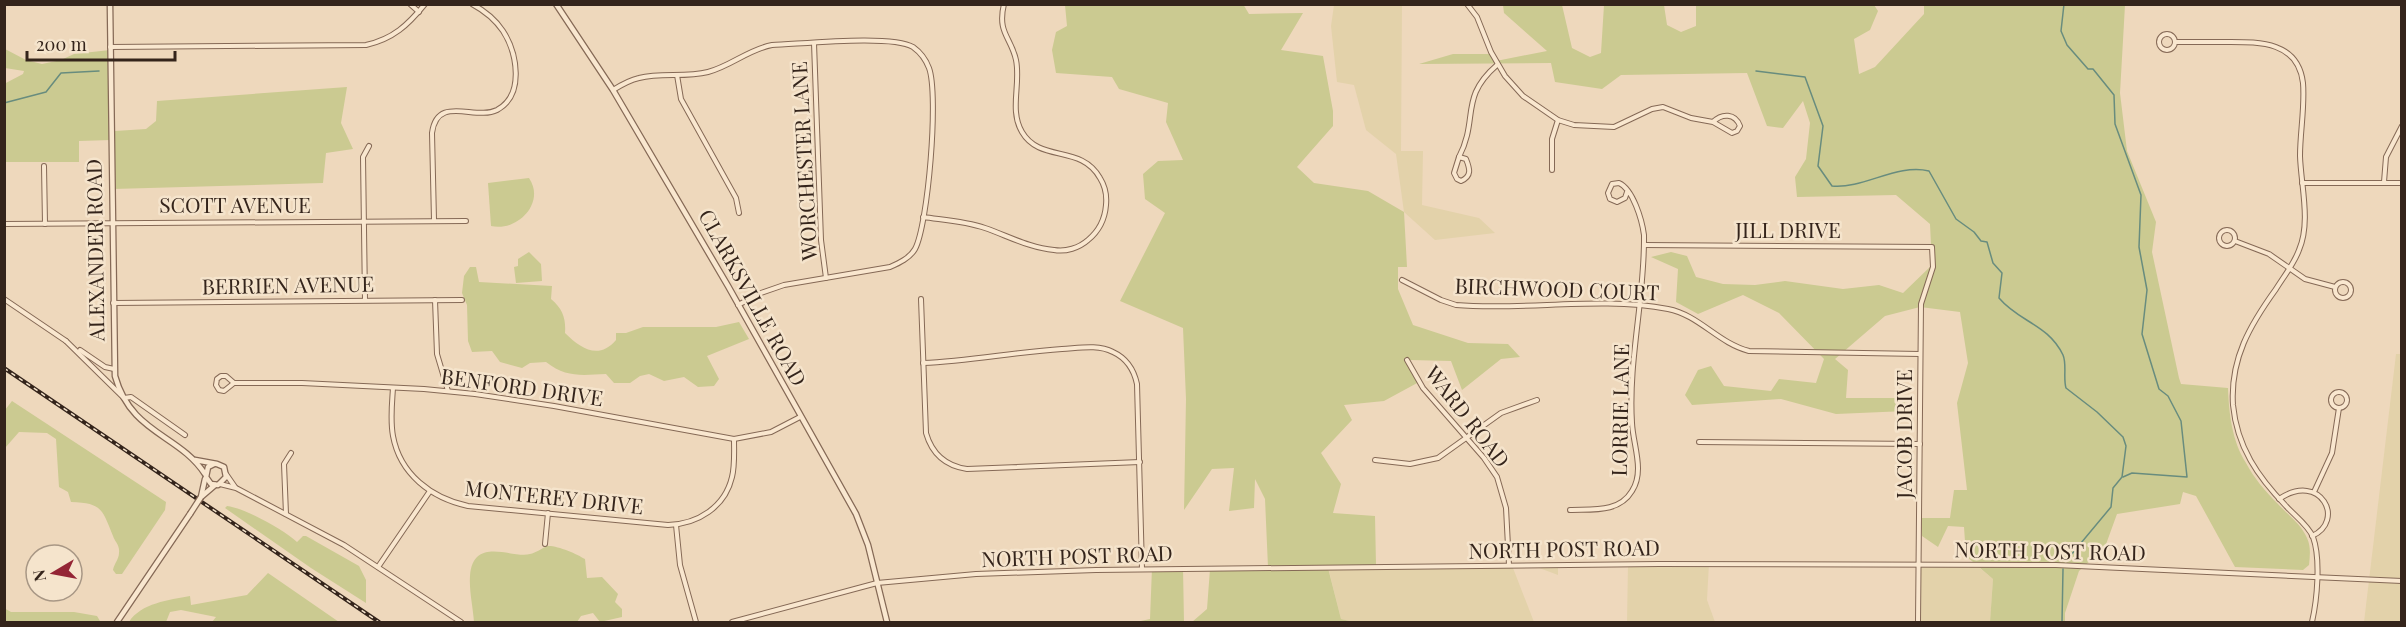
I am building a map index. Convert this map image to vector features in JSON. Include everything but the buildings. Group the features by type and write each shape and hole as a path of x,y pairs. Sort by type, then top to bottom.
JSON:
{"street":[{"name":"ALEXANDER ROAD","path":"110,4 114,369 124,398 147,426 195,460 206,475"},
{"path":"410,4 419,12"},
{"path":"110,47 356,46 376,43 394,35 425,4"},
{"path":"434,220 432,133 437,119 450,111 479,114 498,110 507,102 514,85 515,66 507,39 489,15 472,4"},
{"name":"CLARKSVILLE ROAD","path":"556,4 613,90 738,304 862,528 887,622"},
{"path":"923,217 974,225 1022,243 1054,250 1069,249 1083,244 1095,234 1102,222 1106,206 1105,192 1094,170 1076,157 1050,152 1036,146 1020,130 1016,116 1016,61 1002,26 1004,4"},
{"path":"1467,4 1479,21 1497,65 1523,96 1558,120 1574,125 1614,127 1652,109 1664,107 1691,118 1713,122 1732,134 1739,129 1739,122 1727,115 1718,117 1713,122"},
{"path":"2167,34 2173,37 2175,42 2173,47 2165,49 2161,46 2160,40 2167,34"},
{"path":"613,90 639,77 697,75 716,69 763,47 897,41 911,46 926,61 931,74 933,90 933,126 923,217 914,251 904,260 890,267 772,288 738,304"},
{"path":"2175,42 2265,43 2280,49 2292,58 2300,72 2303,87 2300,149 2304,234 2300,250 2289,269 2248,329 2238,354 2233,391 2237,428 2245,452 2257,473 2312,536 2317,577 2312,622"},
{"name":"WORCHESTER LANE","path":"814,43 821,240 826,278"},
{"path":"1459,157 1466,159 1470,172 1468,177 1461,181 1456,179 1454,173 1459,157 1468,133 1471,105 1476,89 1497,65"},
{"path":"677,75 681,99 736,198 738,213"},
{"path":"1552,170 1552,139 1558,120"},
{"path":"2384,182 2386,157 2402,126"},
{"path":"365,300 363,157 369,146"},
{"path":"44,166 45,224"},
{"path":"1619,183 1625,186 1627,192 1625,198 1617,202 1610,199 1608,189 1612,184 1619,183"},
{"path":"2302,183 2402,183"},
{"name":"LORRIE LANE","path":"1570,510 1604,509 1617,505 1628,496 1636,484 1638,470 1631,406 1644,245 1639,214 1627,192"},
{"name":"SCOTT AVENUE","path":"4,224 466,221"},
{"path":"2224,231 2230,231 2235,241 2227,247 2220,243 2219,237 2224,231"},
{"path":"2235,241 2268,254 2305,279 2335,287"},
{"name":"JILL DRIVE","path":"1644,245 1932,247"},
{"name":"JACOB DRIVE","path":"1918,622 1921,304 1933,267 1932,247"},
{"name":"BIRCHWOOD COURT","path":"1402,280 1456,305 1639,305 1670,309 1689,316 1730,344 1749,351 1920,354"},
{"path":"2339,283 2349,285 2350,293 2341,298 2336,295 2335,287 2339,283"},
{"path":"4,299 105,367 114,369"},
{"path":"921,299 925,427 928,441 936,453 953,466 967,469 1140,462"},
{"path":"435,300 437,354 448,391"},
{"name":"BERRIEN AVENUE","path":"113,303 462,300"},
{"path":"66,341 124,398 131,397 185,435"},
{"path":"923,363 1020,351 1098,348 1113,352 1129,365 1136,378 1142,569"},
{"name":"WARD ROAD","path":"1407,360 1423,388 1491,467 1501,487 1506,507 1509,565"},
{"path":"224,376 234,383 227,390 222,391 217,388 216,383 219,377 224,376"},
{"name":"BENFORD DRIVE","path":"234,383 302,383 448,391 554,406 734,439 771,432 800,417"},
{"name":"MONTEREY DRIVE","path":"393,388 392,426 396,447 408,471 430,491 448,501 468,506 676,525 693,521 708,513 725,495 733,469 734,439"},
{"path":"2314,492 2332,453 2339,408 2347,400 2344,394 2338,392 2333,395 2331,401 2339,408"},
{"path":"1375,460 1410,464 1429,461 1446,454 1501,413 1537,400"},
{"path":"1700,442 1920,444"},
{"path":"286,514 284,466 291,453"},
{"name":"ALEXANDER ROAD","path":"195,460 214,464"},
{"path":"117,622 201,496 208,467 214,464 221,465 236,488"},
{"path":"201,496 225,480 226,474"},
{"path":"206,475 209,482 236,488 332,538 461,622"},
{"path":"2279,499 2298,489 2314,492 2323,500 2328,515 2323,530 2312,536"},
{"path":"378,567 430,491"},
{"path":"545,544 548,513"},
{"path":"676,525 680,565 696,622"},
{"name":"NORTH POST ROAD","path":"732,622 877,583 976,574 1142,569 1919,564 2108,567 2402,581"}],"shaded area":[{"path":"1243,4 1249,14 1303,13 1281,50 1323,56 1333,111 1333,126 1297,167 1314,183 1368,191 1404,212 1407,267 1398,267 1398,289 1413,325 1468,343 1508,344 1520,357 1501,359 1462,390 1451,361 1410,360 1419,382 1384,401 1344,405 1352,420 1321,453 1341,484 1333,513 1375,516 1376,565 1328,568 1341,619 1354,622 1192,622 1207,609 1210,569 1268,567 1265,499 1255,479 1254,508 1229,511 1234,468 1212,469 1184,510 1186,399 1183,328 1120,301 1165,213 1145,199 1143,174 1158,161 1183,160 1166,122 1168,103 1119,89 1112,77 1056,73 1052,50 1056,32 1067,26 1065,5"},
{"path":"1334,5 1402,5 1401,151 1423,151 1422,205 1479,218 1495,233 1435,240 1404,212 1396,154 1366,130 1354,85 1337,82 1331,26"},
{"path":"1503,5 1562,5 1572,48 1590,57 1601,53 1604,5 1664,5 1667,25 1681,32 1696,26 1696,5 1874,5 1878,11 1870,30 1854,39 1859,74 1875,67 1924,14 1924,5 2125,5 2120,93 2127,151 2156,222 2152,252 2179,378 2181,384 2228,388 2232,427 2241,455 2260,484 2304,533 2310,548 2309,565 2303,570 2235,567 2196,496 2183,492 2180,504 2117,514 2105,547 2079,571 2065,613 2065,622 1990,622 1993,579 1966,556 1964,527 1948,526 1938,547 1922,536 1920,518 1950,518 1954,490 1967,490 1957,403 1968,363 1960,312 1920,307 1885,316 1835,359 1848,370 1846,398 1904,398 1906,411 1836,414 1781,399 1692,405 1685,395 1698,370 1711,366 1724,386 1771,391 1779,379 1816,383 1824,359 1779,313 1743,295 1698,314 1676,302 1678,269 1651,257 1671,252 1687,256 1696,277 1723,284 1755,285 1785,281 1843,289 1879,285 1903,293 1932,265 1930,224 1896,195 1797,197 1795,177 1806,159 1810,123 1803,101 1783,128 1767,126 1747,73 1621,75 1602,89 1555,82 1551,63 1419,64 1453,54 1492,54 1496,61 1547,51 1504,13"},
{"path":"5,49 26,60 42,64 61,60 74,54 110,50 111,140 79,141 79,162 5,162 4,84 23,74 24,71 5,68"},
{"path":"347,87 341,123 353,149 326,153 323,183 113,189 112,138 115,131 146,129 156,121 157,101"},
{"path":"529,178 534,197 526,214 510,225 491,226 488,183"},
{"path":"529,252 541,264 542,281 516,283 514,267 518,266 518,259"},
{"path":"470,267 476,267 479,282 552,286 551,299 563,314 565,333 577,344 590,350 603,350 610,346 616,340 616,333 626,333 643,327 716,327 739,322 749,339 707,356 719,379 714,386 698,387 684,377 664,381 649,374 640,376 630,383 614,383 606,374 567,373 546,362 530,363 522,368 500,362 492,351 472,352 468,341 467,305 462,293 464,276"},
{"path":"2396,354 2401,354 2401,622 2364,622"},
{"path":"12,401 166,502 165,510 122,574 116,574 113,570 119,555 119,548 100,509 89,504 71,502 68,492 59,487 56,439 47,433 19,432 5,448 5,410"},
{"path":"227,506 264,520 297,542 306,536 359,566 366,580 366,603 225,508"},
{"path":"547,546 561,548 585,559 587,578 602,577 618,594 615,602 622,609 622,617 600,622 593,613 581,616 577,622 474,622 470,576 473,563 478,556 486,552 530,554"},
{"path":"1558,563 1558,575 1534,566 1513,568 1534,622 1354,622 1341,619 1328,567"},
{"path":"1709,563 1707,600 1715,622 1627,622 1628,564"},
{"path":"1920,565 1976,565 1993,579 1990,622 1918,622"},
{"path":"1152,568 1183,568 1184,622 1136,622 1150,619"},
{"path":"268,573 339,622 212,622 216,617 181,610 170,612 166,622 129,622 141,610 165,601 190,596 191,605 247,595"},
{"path":"4,608 11,612 74,612 97,616 100,621 5,622"}],"waterway":[{"path":"2064,4 2061,31 2067,45 2088,69 2093,69 2114,95 2115,124 2141,195 2139,247 2147,290 2142,334 2159,389 2168,396 2181,421 2187,477 2132,473 2123,477"},
{"path":"4,103 46,92 61,73 99,71"},
{"path":"1756,71 1805,77 1823,126 1818,166 1832,186 1856,184 1905,170 1929,171 1956,219 1974,232 1981,241 1987,242 1993,263 2002,273 1999,298 2015,313 2049,336 2063,355 2066,388 2097,412 2123,437 2126,446 2122,477 2113,488 2111,507 2066,561"},
{"path":"2062,622 2063,569"}],"railway":[{"path":"4,368 379,622"}]}
